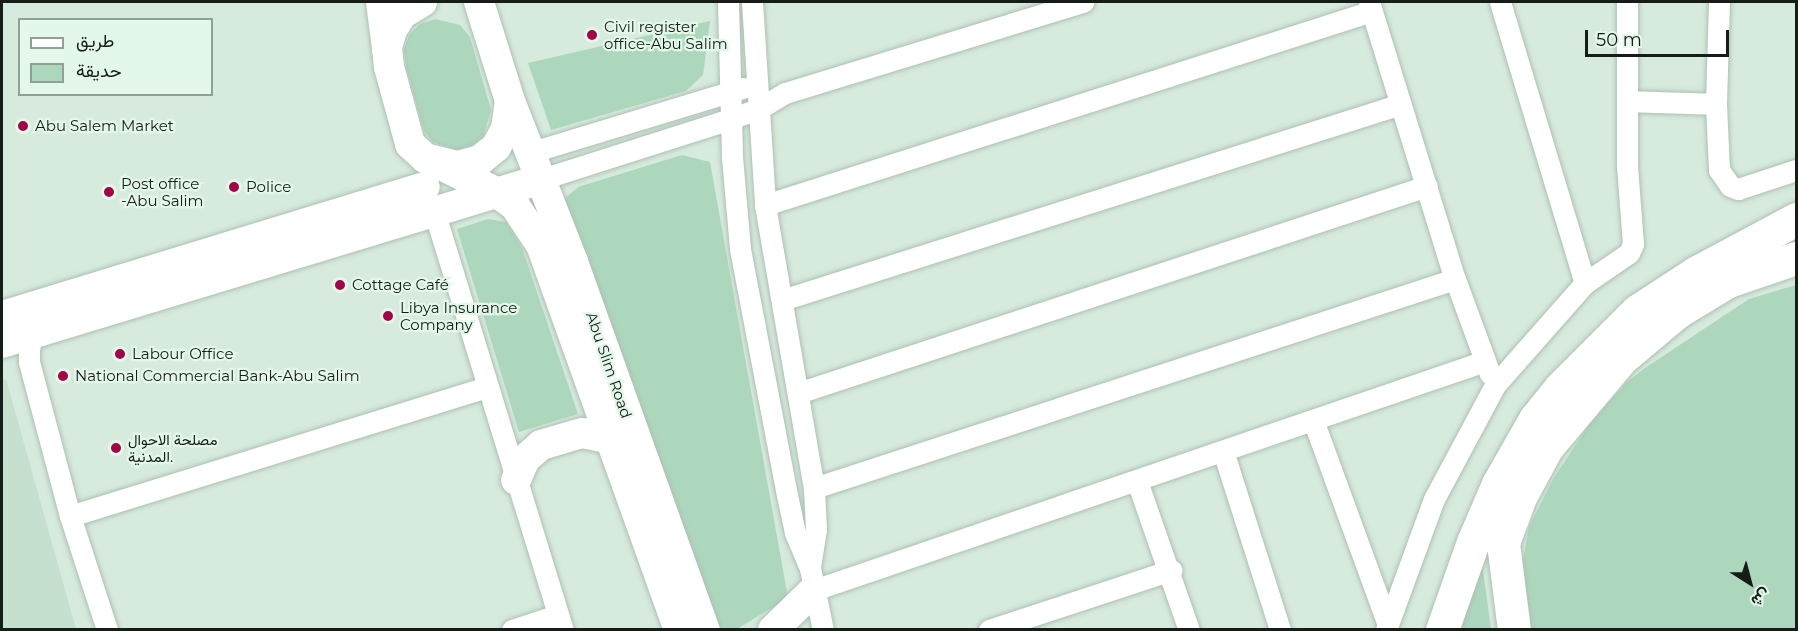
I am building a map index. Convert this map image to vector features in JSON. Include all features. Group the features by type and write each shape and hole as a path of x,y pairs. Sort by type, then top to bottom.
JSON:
{"highway":[{"path":"1442,630 1493,493 1535,419 1560,388 1637,311 1695,273 1797,219"},
{"path":"1514,630 1509,610 1503,543 1520,497 1547,447 1622,358 1677,312 1728,281 1797,258"}],"main road":[{"path":"381,2 387,48"},
{"path":"387,48 392,30 402,14 422,2"},
{"path":"458,2 482,12"},
{"name":"Abu Slim Road","path":"482,12 510,101 537,165 705,630"},
{"name":"Abu Slim Road","path":"387,48 410,144 433,187 496,192 515,206 541,245 608,438 679,630"},
{"path":"2,343 433,187 495,147 506,129 510,101"},
{"path":"2,316 433,187 496,192 537,165"},
{"path":"516,480 525,459 541,445 582,433 608,438"},
{"path":"773,630 812,579"}],"street":[{"path":"728,2 734,118 732,158 740,249 795,533 812,579 823,630"},
{"path":"752,2 765,205 813,488 816,530 812,579"},
{"path":"537,165 734,118 760,108 785,93 1083,2"},
{"path":"1500,2 1585,283"},
{"path":"1387,627 1434,499 1495,386 1585,283 1629,253 1634,244 1627,101 1627,2"},
{"path":"1719,2 1716,104 1719,170 1730,186 1738,189 1797,171"},
{"path":"765,205 1370,6 1398,105 1427,186 1455,279 1495,386"},
{"path":"537,165 732,90 759,86 785,93"},
{"path":"1627,101 1716,104"},
{"path":"782,300 1398,105"},
{"path":"798,393 1427,186"},
{"path":"433,187 486,387 561,622 512,630"},
{"path":"813,488 1455,279"},
{"path":"44,303 33,332 29,362 70,516 107,630"},
{"path":"812,579 1137,481 1485,361"},
{"path":"70,516 486,387"},
{"path":"1313,420 1387,627"},
{"path":"1223,451 1280,630"},
{"path":"1137,481 1170,570 1189,630"},
{"path":"988,630 1170,570"}],"shaded area":[{"path":"6,379 76,629 2,629 2,380"}],"green space":[{"path":"435,19 460,25 470,37 491,110 483,137 471,146 456,150 433,142 424,131 406,67 404,50 409,35 420,24"},
{"path":"710,21 703,75 686,91 551,130 528,63"},
{"path":"682,155 710,162 788,598 737,629 720,629 563,200 578,187"},
{"path":"488,219 506,222 522,248 578,414 519,432 457,229"},
{"path":"1796,285 1796,629 1529,630 1520,577 1529,527 1553,479 1589,425 1627,382 1645,368 1749,299"},
{"path":"1480,548 1491,629 1461,630 1464,611"}],"place":[{"name":"Civil register office-Abu Salim","path":"592,35"},
{"name":"Abu Salem Market","path":"23,126"},
{"name":"Police","path":"234,187"},
{"name":"Post office -Abu Salim","path":"109,192"},
{"name":"Cottage Café","path":"340,285"},
{"name":"Libya Insurance Company","path":"388,316"},
{"name":"Labour Office","path":"120,354"},
{"name":"National Commercial Bank-Abu Salim","path":"63,376"},
{"name":"مصلحة الاحوال المدنية.","path":"116,448"}]}
